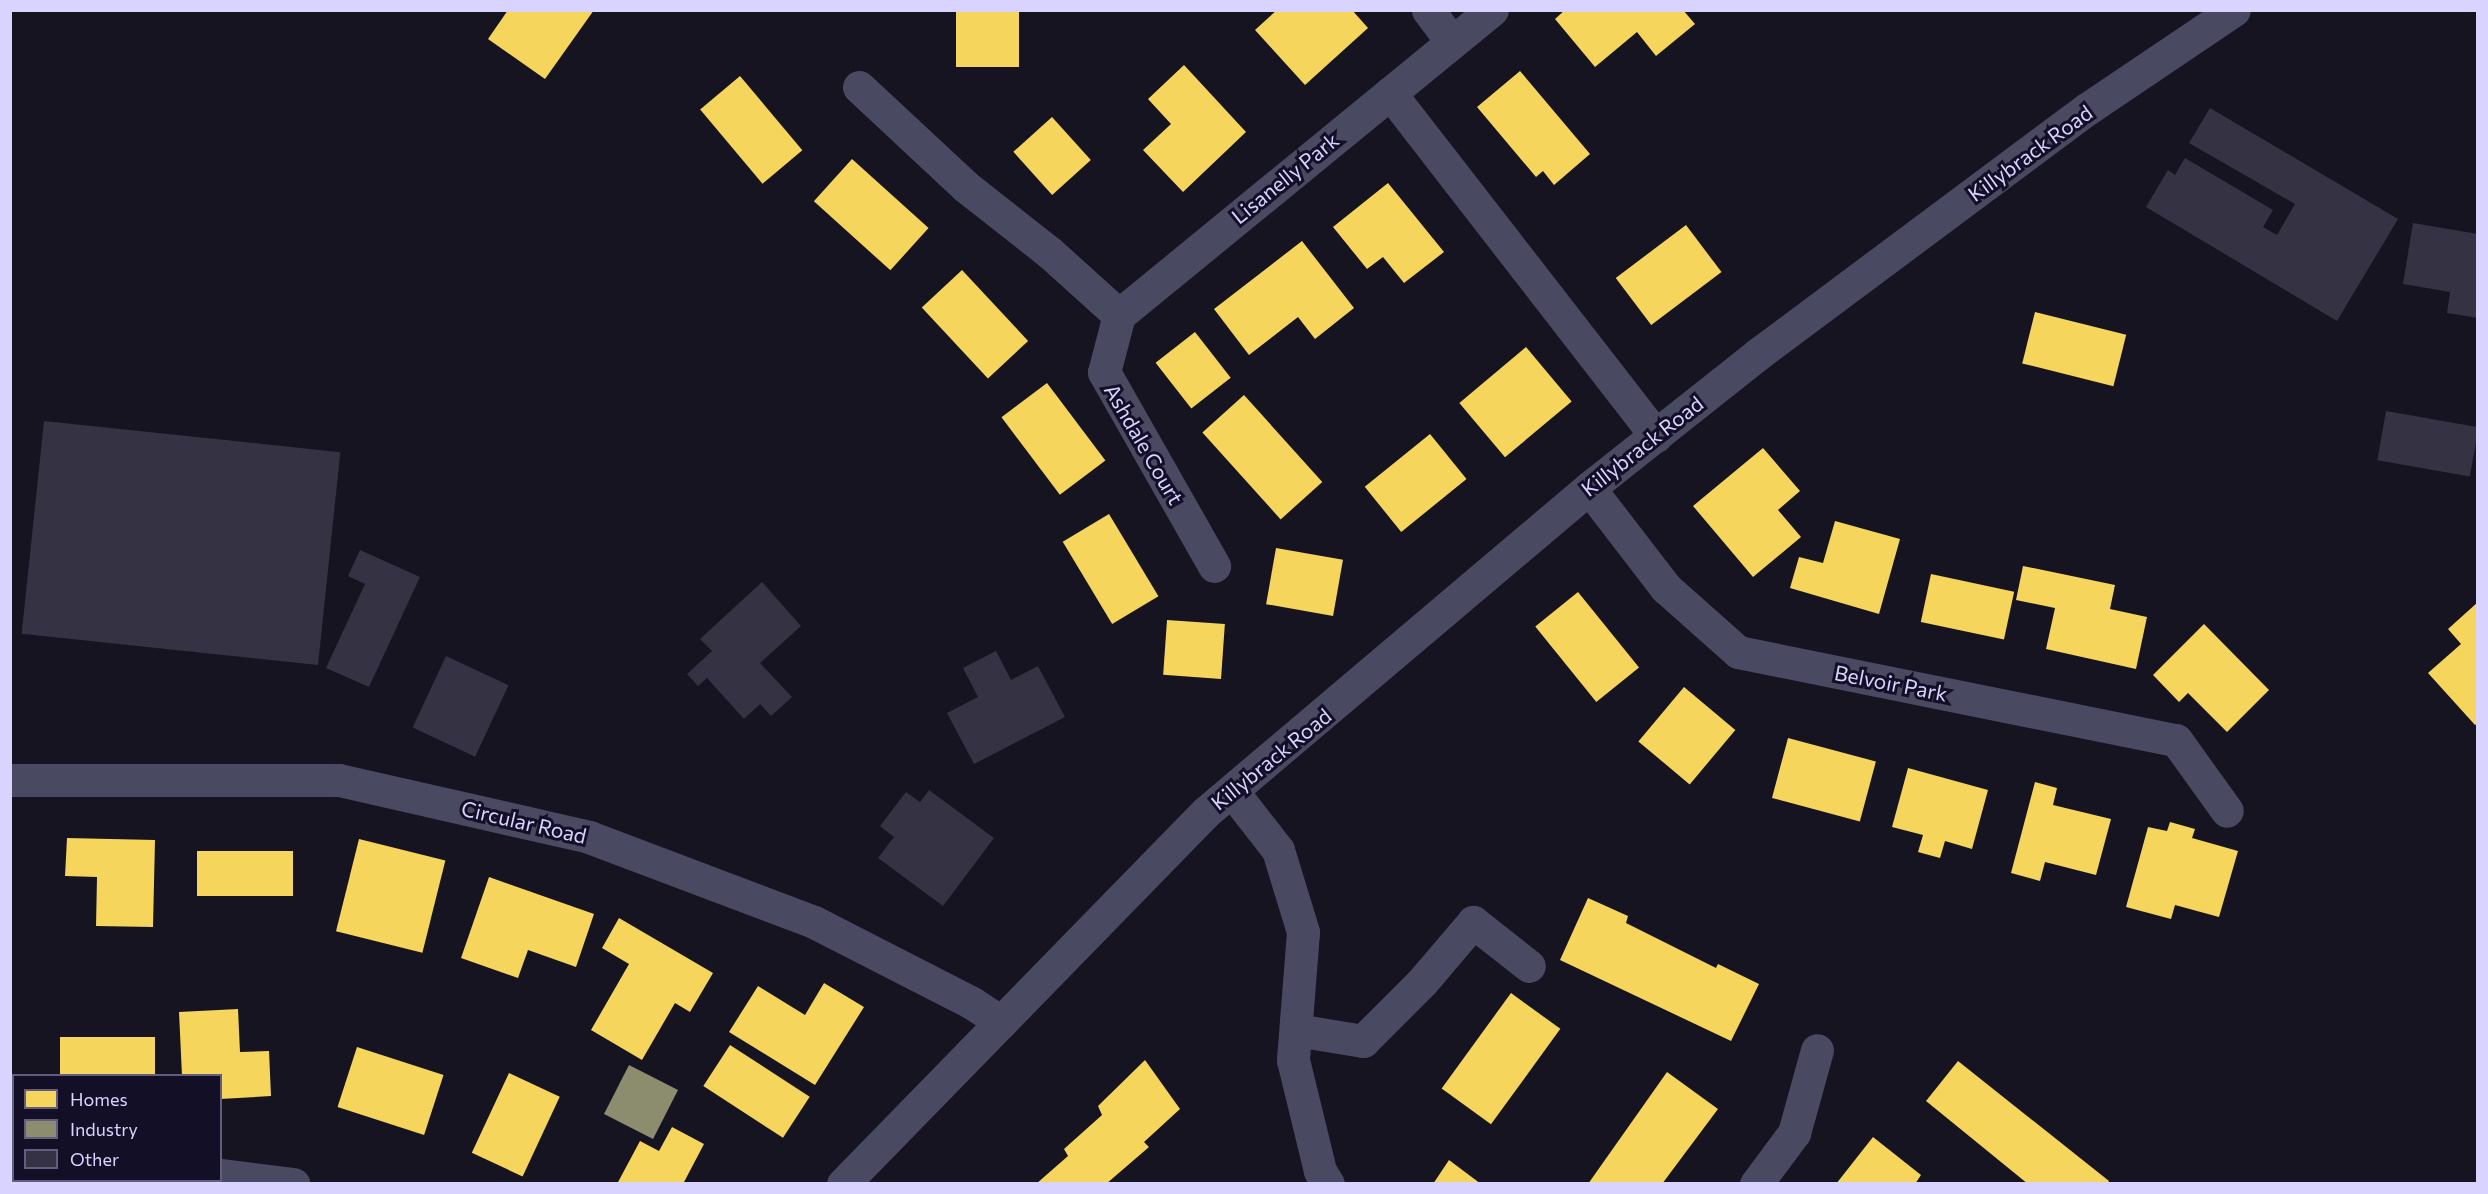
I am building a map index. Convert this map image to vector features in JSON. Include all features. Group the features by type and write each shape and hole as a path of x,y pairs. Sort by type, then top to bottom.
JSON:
{"street":[{"path":"1428,10 1452,42"},
{"name":"Lisanelly Park","path":"1119,315 1491,10"},
{"name":"Killybrack Road","path":"843,1184 1206,812 1589,488 1758,354 2087,110 2234,10"},
{"path":"859,87 965,186 1049,252 1119,315"},
{"path":"1390,93 1656,436"},
{"name":"Ashdale Court","path":"1119,315 1104,372 1214,566"},
{"name":"Belvoir Park","path":"1589,488 1666,588 1738,652 2176,740 2228,812"},
{"name":"Circular Road","path":"10,780 339,780 589,837 814,922 972,1003 1001,1022"},
{"path":"1232,791 1278,850 1303,932 1293,1060 1315,1179"},
{"path":"1296,1030 1363,1041 1422,982 1473,922 1529,966"},
{"path":"1756,1184 1794,1133 1816,1050"},
{"path":"222,1175 293,1184"}],"building: Homes":[{"path":"508,10 594,10 545,79 488,39"},
{"path":"956,10 1019,10 1019,67 956,67"},
{"path":"1277,10 1352,10 1368,28 1305,85 1255,30"},
{"path":"1565,10 1683,10 1695,24 1656,56 1637,32 1595,67 1555,19"},
{"path":"1184,65 1246,132 1183,192 1143,150 1171,124 1148,99"},
{"path":"1520,71 1590,154 1554,185 1543,171 1536,177 1477,107"},
{"path":"740,76 802,150 763,184 700,109"},
{"path":"1052,117 1091,160 1052,195 1013,152"},
{"path":"852,159 929,228 890,270 814,201"},
{"path":"1388,183 1444,252 1404,283 1383,257 1367,269 1333,227"},
{"path":"1686,225 1722,272 1651,325 1616,278"},
{"path":"1302,241 1354,308 1315,339 1298,317 1249,355 1214,309"},
{"path":"962,270 1028,341 988,378 922,308"},
{"path":"2035,312 2126,335 2113,386 2022,363"},
{"path":"1195,332 1231,378 1191,408 1156,363"},
{"path":"1526,347 1572,401 1505,457 1459,403"},
{"path":"1047,383 1105,460 1060,495 1001,417"},
{"path":"1244,395 1322,482 1281,519 1202,432"},
{"path":"1430,434 1467,479 1401,532 1365,487"},
{"path":"1763,448 1800,491 1778,510 1801,537 1753,577 1693,506"},
{"path":"1109,514 1158,596 1112,624 1063,542"},
{"path":"1835,521 1900,539 1879,614 1790,588 1799,557 1823,563"},
{"path":"1276,548 1343,560 1333,616 1266,604"},
{"path":"2023,566 2115,585 2110,609 2147,617 2136,669 2046,649 2055,608 2016,600"},
{"path":"1931,574 2014,592 2004,640 1921,622"},
{"path":"1578,592 1639,667 1596,702 1535,627"},
{"path":"2478,602 2478,723 2475,725 2428,673 2461,644 2448,629"},
{"path":"1167,620 1225,624 1221,679 1163,675"},
{"path":"2204,624 2269,690 2227,732 2188,693 2179,702 2153,675"},
{"path":"1684,687 1735,730 1690,784 1638,741"},
{"path":"1788,738 1876,762 1860,821 1772,798"},
{"path":"1908,768 1988,790 1972,849 1945,841 1940,858 1918,852 1923,835 1892,827"},
{"path":"2035,782 2057,788 2053,805 2111,819 2096,875 2045,862 2040,881 2011,873"},
{"path":"2170,822 2195,829 2192,838 2238,851 2219,917 2175,905 2171,919 2126,907 2148,827 2167,831"},
{"path":"67,838 155,840 153,927 96,926 97,877 65,876"},
{"path":"359,839 445,861 422,953 336,931"},
{"path":"197,851 293,851 293,896 197,896"},
{"path":"489,877 594,914 576,967 528,950 518,978 461,958"},
{"path":"1588,898 1628,916 1626,923 1716,968 1718,964 1759,984 1731,1041 1560,960"},
{"path":"619,918 713,973 690,1012 675,1003 642,1060 591,1030 629,964 602,948"},
{"path":"824,983 864,1007 815,1085 729,1032 758,986 805,1015"},
{"path":"1511,993 1560,1029 1491,1124 1442,1088"},
{"path":"238,1009 240,1052 269,1051 271,1096 222,1099 222,1074 182,1074 179,1012"},
{"path":"60,1037 155,1037 155,1074 60,1074"},
{"path":"730,1045 810,1097 783,1138 703,1086"},
{"path":"357,1047 444,1075 424,1135 338,1107"},
{"path":"1145,1060 1180,1109 1144,1142 1149,1147 1106,1184 1036,1184 1068,1156 1064,1149 1102,1115 1098,1106"},
{"path":"1958,1061 2109,1181 2107,1184 2028,1184 1926,1101"},
{"path":"1667,1072 1718,1109 1662,1184 1588,1184"},
{"path":"509,1073 560,1097 523,1176 472,1153"},
{"path":"672,1127 704,1144 683,1184 617,1184 640,1141 659,1151"},
{"path":"1873,1137 1921,1175 1915,1184 1836,1184"},
{"path":"1449,1160 1481,1184 1433,1184"}],"building: Industry":[{"path":"629,1065 678,1090 653,1139 604,1114"}],"building: Other":[{"path":"2210,108 2398,219 2337,321 2146,207 2168,170 2175,175 2185,158 2273,210 2263,227 2277,235 2295,204 2189,143"},
{"path":"2413,223 2478,234 2478,318 2447,313 2450,292 2403,284"},
{"path":"2386,411 2478,427 2470,477 2377,460"},
{"path":"44,421 340,452 318,665 22,634"},
{"path":"360,550 420,577 369,687 326,668 365,584 348,576"},
{"path":"762,582 801,626 760,663 792,697 771,716 760,704 744,719 707,678 698,686 687,674 712,651 700,639"},
{"path":"996,651 1011,680 1038,666 1065,717 974,764 947,713 978,697 963,668"},
{"path":"446,656 509,685 475,757 413,728"},
{"path":"929,790 994,838 943,906 878,858 894,837 880,826 906,792 920,802"}]}
